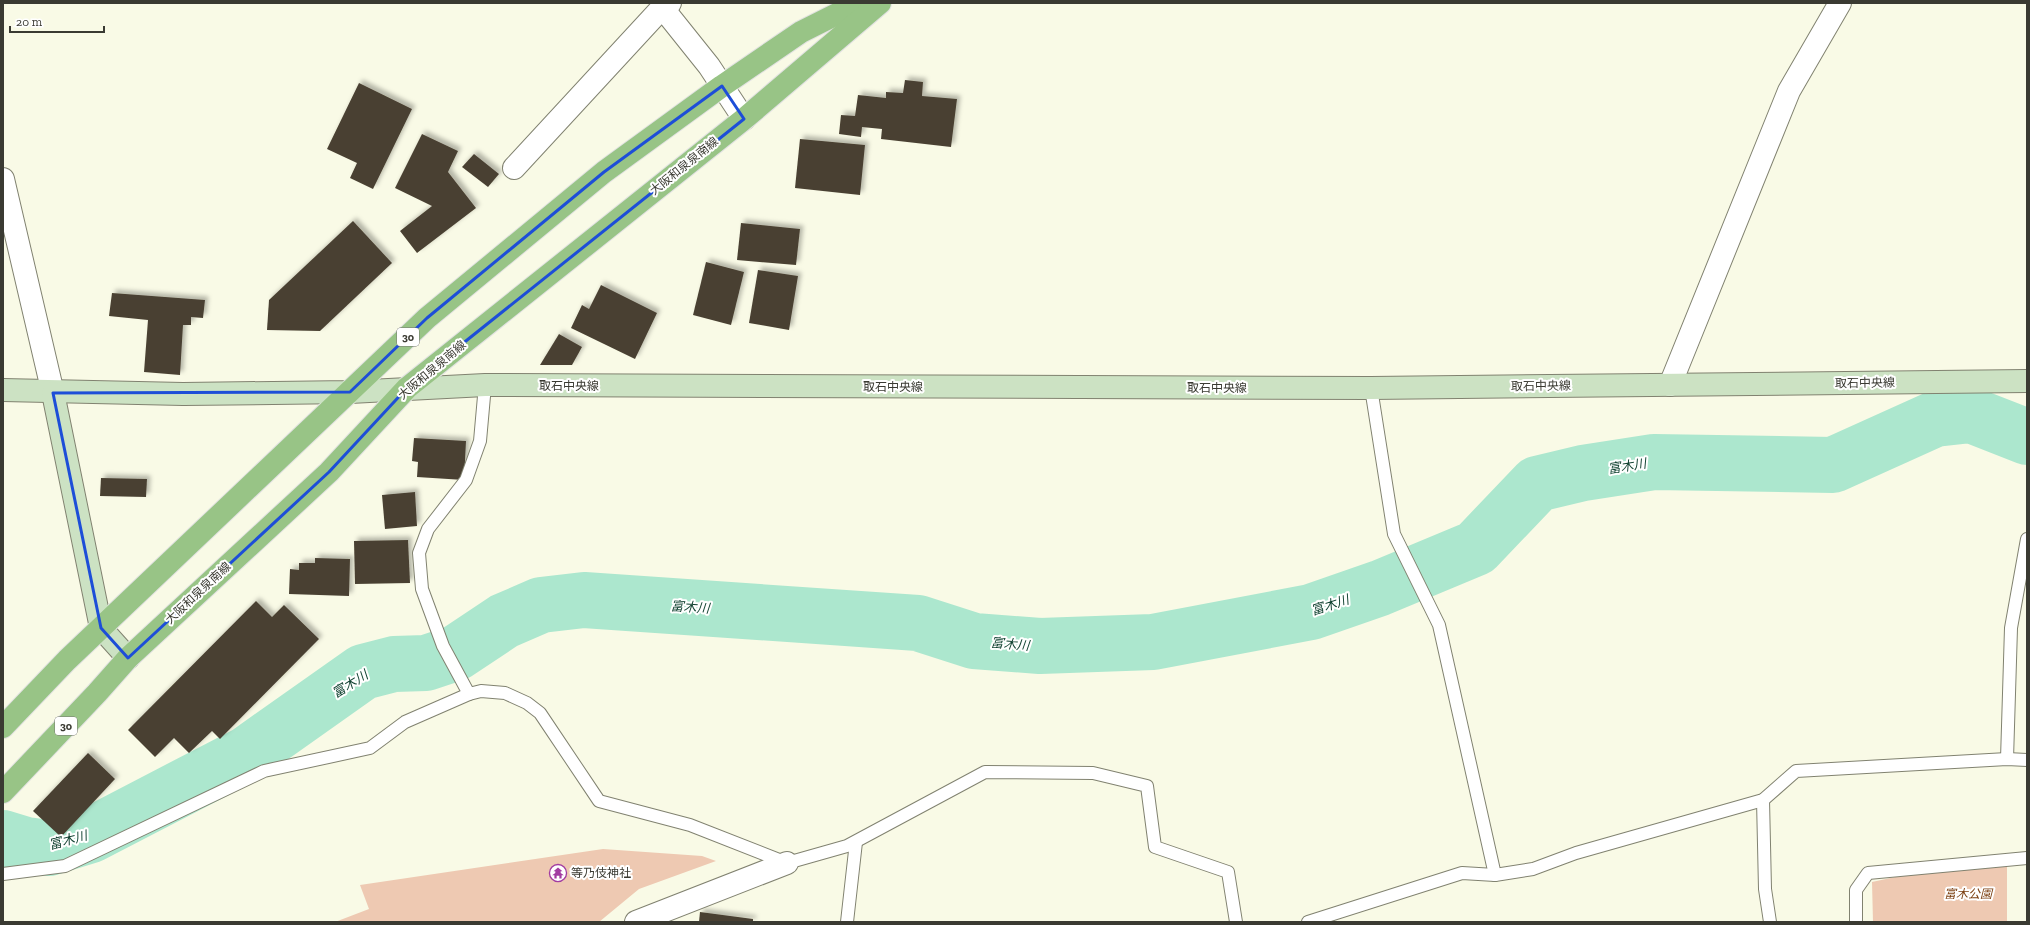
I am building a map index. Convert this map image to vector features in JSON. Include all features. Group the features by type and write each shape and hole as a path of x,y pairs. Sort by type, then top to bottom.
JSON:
{"main road":[{"name":"30","path":"3,727 67,660 427,318 598,177 722,86 801,32 859,3"},
{"name":"大阪和泉泉南線","path":"3,792 97,693 128,658 329,472 407,388 744,119 880,3"}],"street":[{"path":"1670,385 1789,91 1840,3"},
{"path":"514,168 659,11 668,7 744,119"},
{"path":"3,179 53,393 102,628 128,658"},
{"name":"取石中央線","path":"3,390 53,393 350,392 485,385 1371,388 2027,381"},
{"path":"636,922 787,863"}],"lane":[{"path":"469,694 443,646 422,588 420,553 428,529 466,480 480,441 485,385"},
{"path":"1371,388 1394,534 1439,625 1495,875"},
{"path":"2007,759 2011,628 2027,539"},
{"path":"3,874 65,866 264,771 370,748 405,722 469,694 481,691 505,693 527,703 540,713 599,801 690,825 787,863 847,846 856,842 985,772 1093,773 1147,786 1155,847 1228,872 1236,922"},
{"path":"1308,922 1462,873 1495,875 1533,869 1576,853 1763,800 1796,771 2007,759 2027,760"},
{"path":"1763,800 1765,889 1770,922"},
{"path":"847,922 856,842"},
{"path":"1856,922 1856,890 1868,873 2027,858"}],"highlighted area":[{"path":"722,86 744,119 407,388 329,472 128,658 101,628 53,393 350,392 427,318 604,172"}],"green space":[{"name":"等乃伎神社","path":"603,849 702,856 716,861 639,889 599,922 335,922 369,909 360,885"},
{"name":"富木公園","path":"1951,865 2007,866 2007,922 1873,922 1872,882"}],"building":[{"path":"905,80 923,82 922,96 957,99 951,147 881,139 882,129 862,127 861,137 839,134 841,115 855,116 858,95 886,98 886,92 903,93"},
{"path":"359,83 412,109 373,189 350,178 357,163 327,149"},
{"path":"422,134 458,151 448,172 476,208 417,253 400,231 432,206 395,188"},
{"path":"800,139 865,145 860,195 795,188"},
{"path":"474,154 499,174 488,187 462,167"},
{"path":"353,221 392,263 320,331 267,330 269,300"},
{"path":"741,223 800,229 796,265 737,260"},
{"path":"706,262 744,272 731,325 693,315"},
{"path":"758,270 798,276 789,330 749,323"},
{"path":"601,285 657,313 635,359 571,328 582,305 589,309"},
{"path":"112,293 205,300 203,318 191,317 191,325 183,325 180,375 144,372 148,320 109,316"},
{"path":"559,334 582,347 572,365 540,365"},
{"path":"414,438 466,441 464,480 417,477 418,462 412,461"},
{"path":"101,478 147,479 146,497 100,496"},
{"path":"415,492 417,526 385,529 382,495"},
{"path":"408,540 410,583 355,584 354,541"},
{"path":"315,558 350,559 349,596 289,594 290,569 299,570 299,563 315,563"},
{"path":"256,601 272,617 284,605 319,639 220,739 212,731 189,753 174,738 155,757 128,730"},
{"path":"88,753 115,779 61,837 33,811"},
{"path":"700,912 753,919 753,922 699,922"}],"waterway":[{"name":"富木川","path":"3,838 26,845 49,848 91,835 247,754 363,672 394,664 426,663 456,653 504,621 541,605 584,600 918,623 974,641 1040,646 1153,642 1311,612 1380,588 1476,548 1537,484 1583,473 1654,462 1833,465 1935,419 1971,415 2027,437"}],"place":[{"name":"等乃伎神社","path":"558,873"}]}
